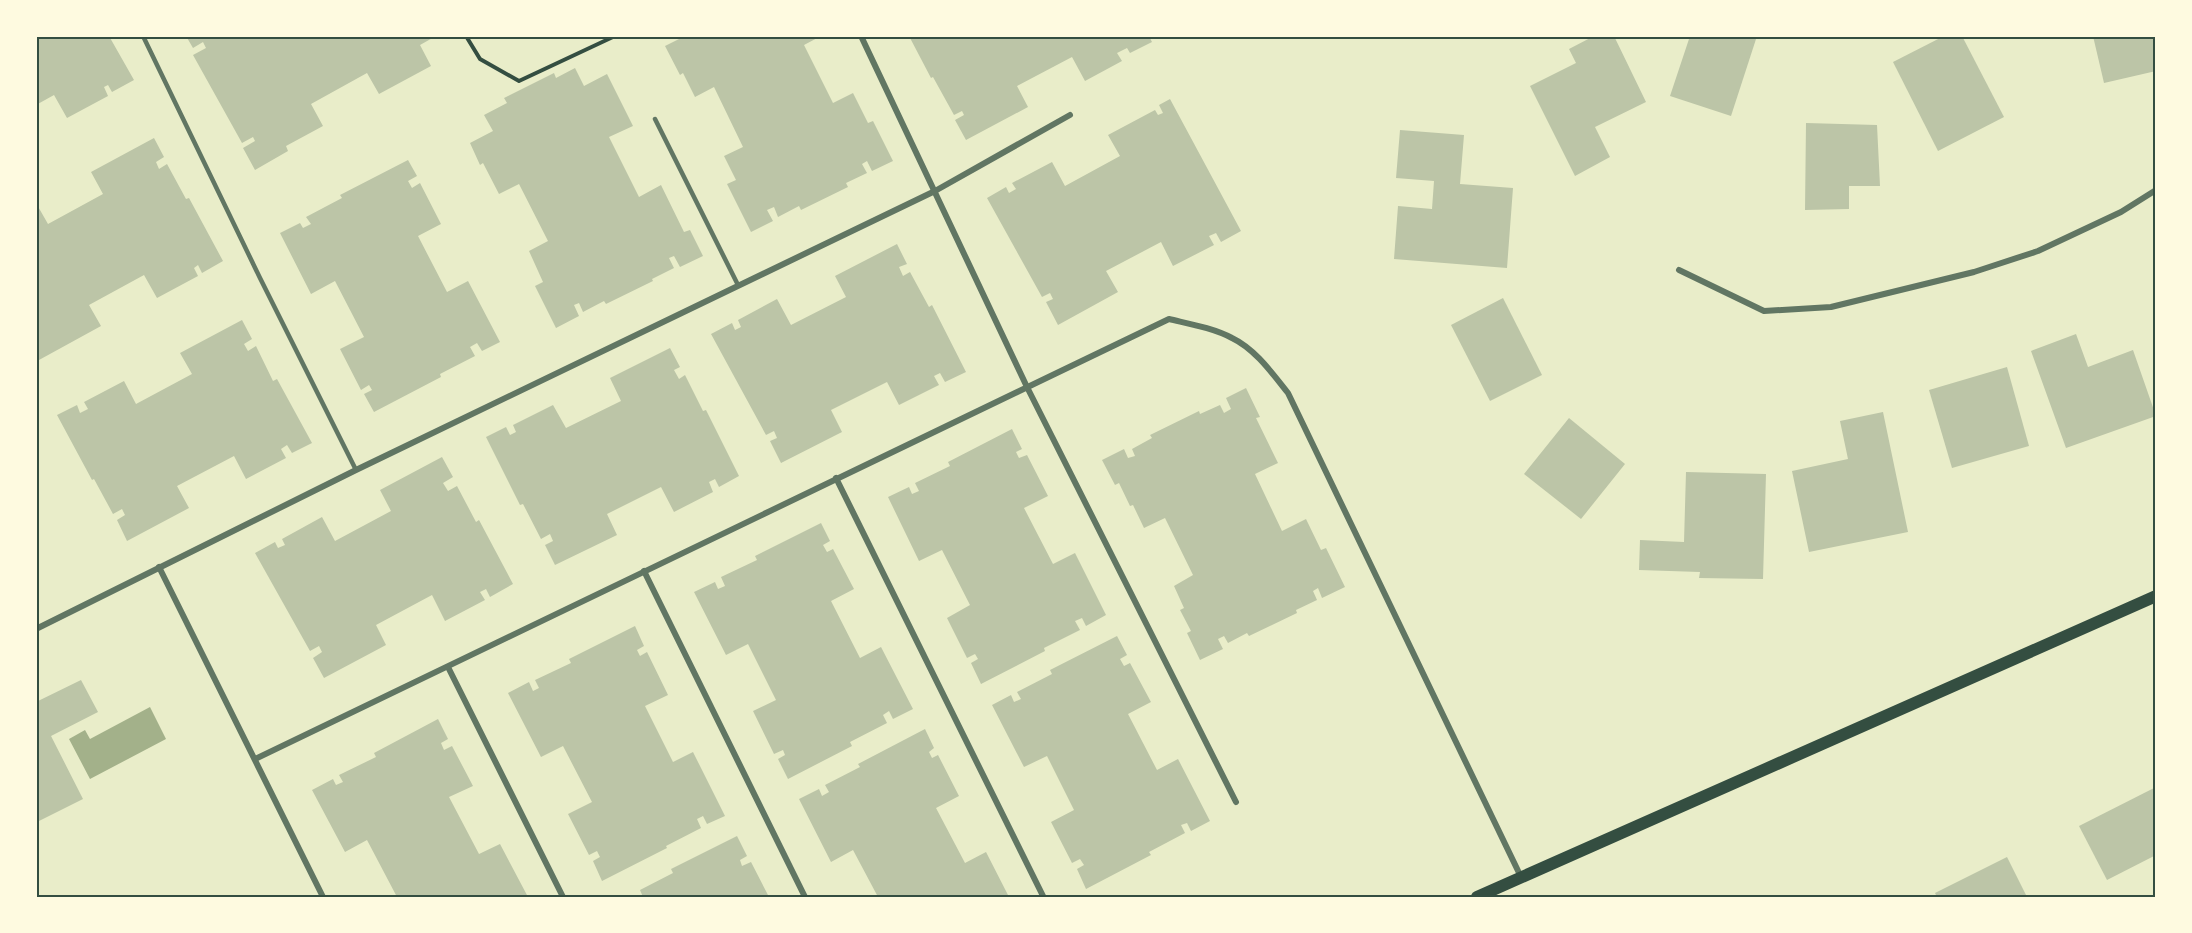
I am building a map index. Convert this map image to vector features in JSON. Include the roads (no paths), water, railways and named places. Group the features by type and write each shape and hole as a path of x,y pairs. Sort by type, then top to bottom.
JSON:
{"main road":[{"path":"1477,897 2156,596"}],"street":[{"path":"861,36 1027,387 1236,802"},
{"path":"36,629 356,470 935,190 1070,115"},
{"path":"1679,270 1764,311 1831,307 1974,272 2038,251 2121,212 2156,190"},
{"path":"255,759 1169,320 1201,327 1233,338 1262,361 1288,393 1521,878"},
{"path":"836,478 1044,896"},
{"path":"159,567 324,897"},
{"path":"644,571 805,897"},
{"path":"448,667 563,897"}],"lane":[{"path":"143,36 356,470"},
{"path":"655,119 738,285"}]}
